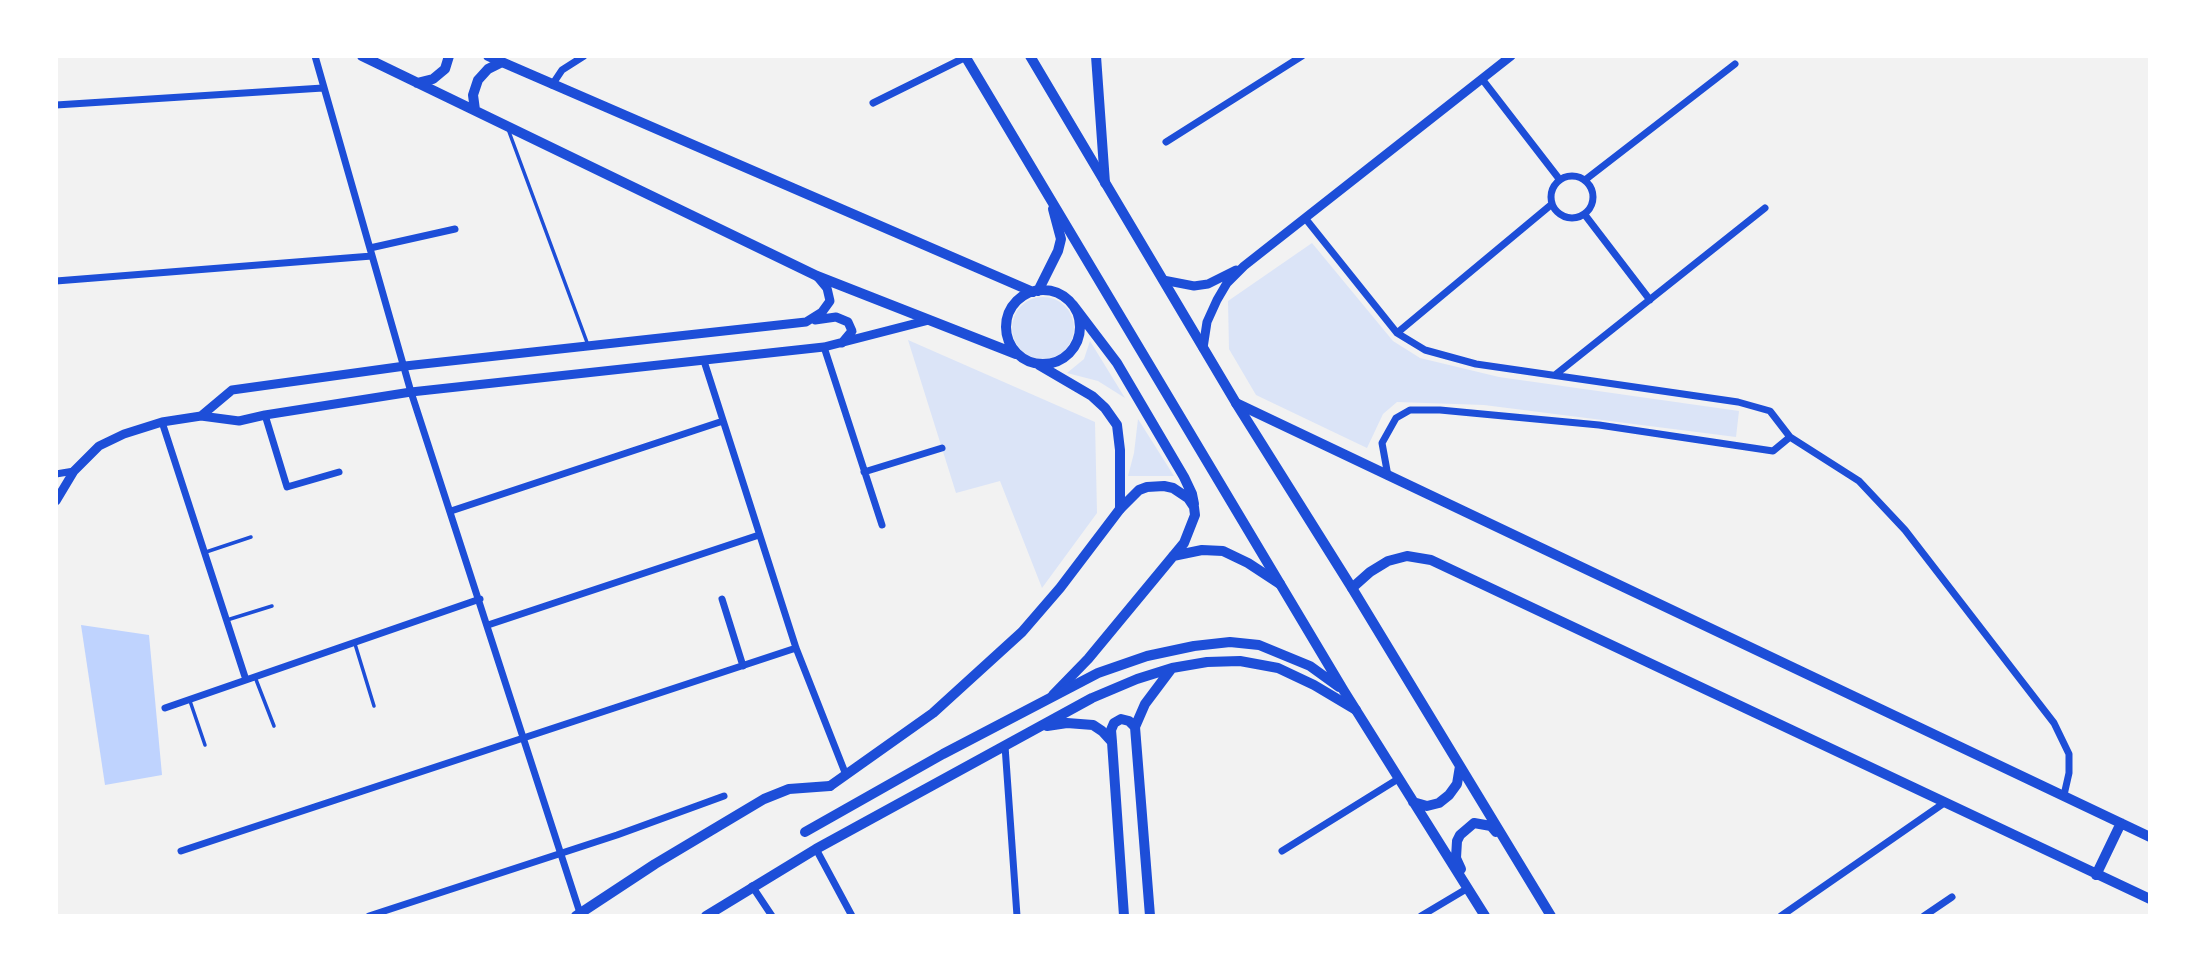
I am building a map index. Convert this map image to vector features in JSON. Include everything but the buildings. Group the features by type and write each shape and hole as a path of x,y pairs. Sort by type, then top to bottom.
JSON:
{"main road":[{"path":"362,56 817,276 1016,354 1092,396 1117,425 1120,450 1120,509"},
{"path":"417,83 433,79 445,69 449,56"},
{"path":"488,56 1036,291 1055,292 1073,305 1117,363 1184,477 1192,494 1194,523 1184,543 1088,659 1048,699"},
{"path":"1030,56 1236,403 1551,916"},
{"path":"1096,56 1105,183"},
{"path":"966,57 1344,691 1485,916"},
{"path":"475,110 474,95 478,80 488,69 502,62"},
{"path":"1016,354 1006,331 1007,318 1012,306 1021,297 1036,291 1058,251 1061,239 1052,202"},
{"path":"1036,364 1061,360 1077,341 1079,317 1073,305"},
{"path":"1236,403 2150,837"},
{"path":"578,915 655,864 764,799 789,789 830,786 933,713 1022,632 1060,588 1120,509 1139,490 1164,486 1180,492 1194,507"},
{"path":"1173,556 1202,550 1223,551 1248,563 1284,587"},
{"path":"1352,588 1388,561 1407,556 1431,560 2150,899"},
{"path":"805,832 943,754 1098,673 1147,656 1230,642 1259,645 1310,666 1344,691"},
{"path":"706,916 816,849 1092,698 1137,679 1172,668 1207,662 1240,661 1278,668 1314,685 1357,711"},
{"path":"1150,916 1135,727 1145,704 1172,668"},
{"path":"1124,916 1111,730 1114,723 1121,719 1129,721 1135,727"},
{"path":"1038,727 1067,723 1093,725 1112,742"},
{"path":"1413,802 1427,806 1439,803 1457,784 1460,766"},
{"path":"1468,888 1456,858 1460,835 1474,823 1483,823 1491,826 1507,844"},
{"path":"2096,875 2121,823"}],"street":[{"path":"315,56 411,392 562,853 578,915"},
{"path":"552,85 562,70 584,56"},
{"path":"1166,142 1302,56"},
{"path":"1203,348 1208,322 1217,300 1227,283 1244,266 1511,56"},
{"path":"873,103 966,57"},
{"path":"1585,180 1735,64"},
{"path":"1482,79 1560,180"},
{"path":"56,105 323,88"},
{"path":"1573,176 1585,180 1593,191 1593,204 1585,215 1572,219 1559,214 1552,204 1552,191 1560,180 1573,176"},
{"path":"1396,333 1552,204"},
{"path":"1555,375 1765,208"},
{"path":"1585,215 1650,300"},
{"path":"1305,218 1396,333 1425,350 1476,364 1738,402 1770,411 1790,437 1859,481 1905,530 2054,723 2068,754 2069,773 2064,795"},
{"path":"56,281 371,252 455,229"},
{"path":"1163,280 1194,286 1208,284 1244,266"},
{"path":"806,322 822,312 830,301 827,288 817,276"},
{"path":"201,416 232,390 405,366 806,322 828,317 848,322 852,331 841,344"},
{"path":"56,501 74,471 99,446 124,434 162,422 201,416 239,421 411,392 824,347 929,320"},
{"path":"824,347 882,525"},
{"path":"704,361 796,648 846,775"},
{"path":"1388,477 1382,443 1396,418 1410,410 1440,410 1599,425 1773,451 1790,437"},
{"path":"265,415 287,487 339,472"},
{"path":"451,511 723,421"},
{"path":"162,422 246,680"},
{"path":"864,472 942,448"},
{"path":"56,474 74,471"},
{"path":"488,625 759,535"},
{"path":"164,708 480,599"},
{"path":"722,599 743,666"},
{"path":"181,851 796,648"},
{"path":"1004,746 1017,916"},
{"path":"1282,851 1398,779"},
{"path":"369,916 562,853 724,796"},
{"path":"1781,916 1944,803"},
{"path":"816,849 852,916"},
{"path":"752,886 772,916"},
{"path":"1421,916 1468,888"},
{"path":"1924,916 1952,898"}],"lane":[{"path":"507,127 589,347"},
{"path":"205,553 251,537"},
{"path":"227,621 272,606"},
{"path":"355,642 374,706"},
{"path":"256,677 274,726"},
{"path":"190,699 205,745"}],"shaded area":[{"path":"1312,243 1393,341 1420,358 1499,377 1739,411 1736,437 1484,405 1397,402 1383,414 1367,448 1256,395 1229,349 1228,301"},
{"path":"1043,297 1065,306 1074,328 1065,350 1043,359 1021,350 1012,328 1021,306"},
{"path":"908,340 1095,422 1097,513 1042,588 1000,481 956,493"},
{"path":"1090,341 1125,398 1098,381 1067,373 1084,359"},
{"path":"1138,419 1174,476 1128,476"}],"water":[{"path":"81,625 149,635 162,775 105,785"}]}
